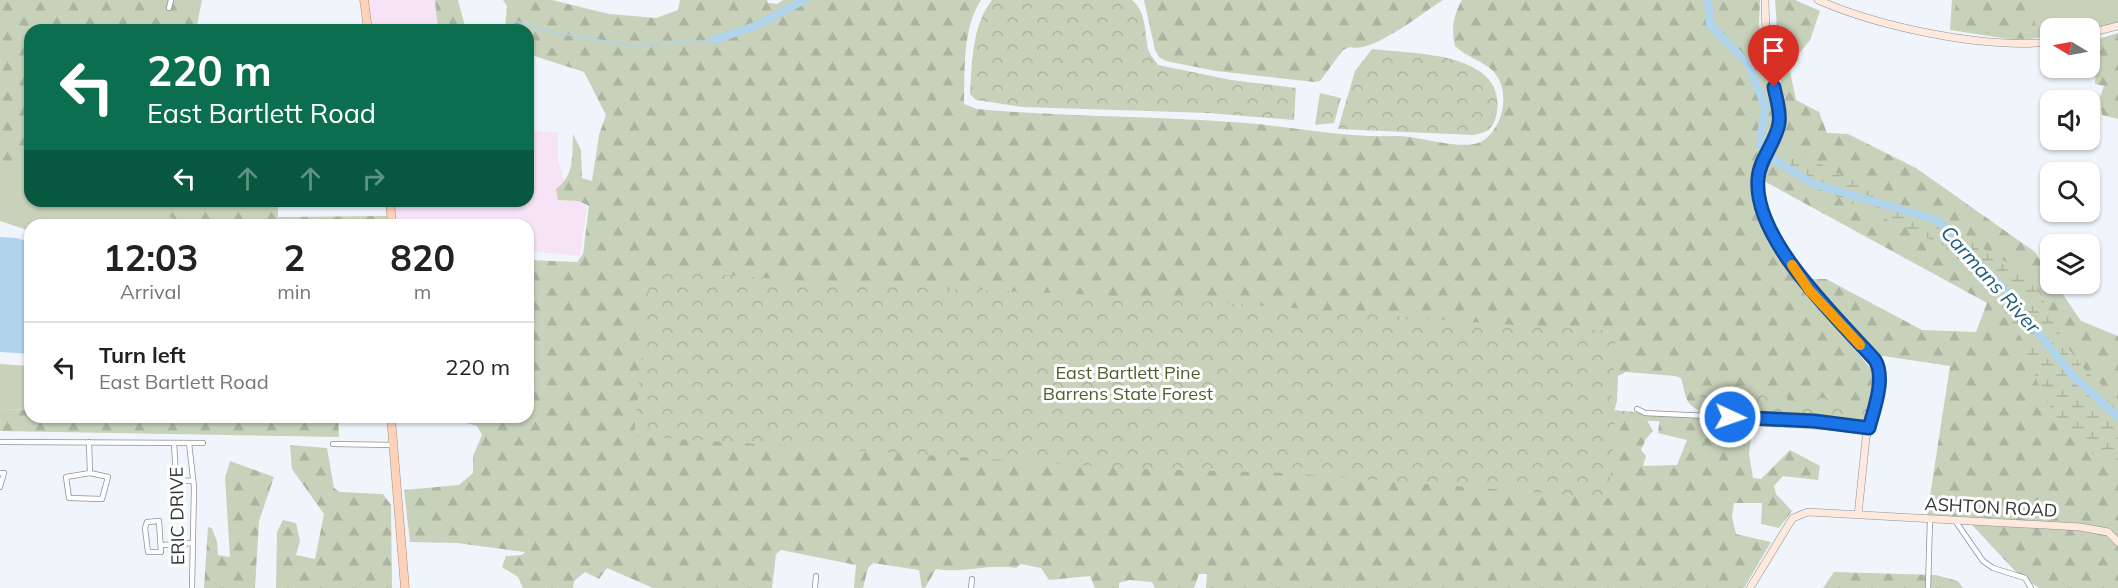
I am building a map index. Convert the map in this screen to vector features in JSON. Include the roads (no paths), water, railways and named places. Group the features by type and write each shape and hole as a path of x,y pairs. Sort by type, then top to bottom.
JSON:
{"main road":[{"path":"364,0 367,24"},
{"path":"391,423 405,588"}],"street":[{"path":"169,8 171,0"},
{"path":"1765,0 1766,34 1779,124 1760,169 1758,197 1783,251 1809,290 1879,366 1877,394 1869,428 1858,515"},
{"path":"1818,0 1854,15 1890,25 1988,41 2040,43"},
{"path":"2100,31 2118,27"},
{"path":"1637,409 1646,413 1814,421 1869,428"},
{"path":"0,442 203,443"},
{"path":"89,442 90,473"},
{"path":"174,443 176,477 178,480 193,481"},
{"name":"ERIC DRIVE","path":"189,443 193,481 192,588"},
{"path":"333,444 393,445"},
{"path":"0,473 4,473 0,487"},
{"path":"90,473 108,477 102,499 69,498 66,477 90,473"},
{"name":"ASHTON ROAD","path":"1750,588 1794,518 1808,512 2099,529 2108,532 2118,542"},
{"path":"1928,588 1930,519"},
{"path":"159,521 162,545 161,552 148,552 144,528 147,522 159,521"},
{"path":"1956,522 1983,561 1993,568 2025,578 2031,588"},
{"path":"162,545 193,543"},
{"path":"815,588 816,576"},
{"path":"971,588 972,579"}],"water":[{"path":"0,237 16,238 24,240 24,354 0,352"}],"waterway":[{"name":"Carmans River","path":"714,40 758,25 804,0"},
{"name":"Carmans River","path":"1708,0 1710,25 1748,64 1765,106 1760,144 1774,160 1814,184 1937,220 2002,287 2072,375 2118,417"},
{"path":"515,21 525,24"},
{"path":"534,27 634,46 714,40"}],"park label":[{"name":"East Bartlett Pine Barrens State Forest","path":"1128,382"}]}
